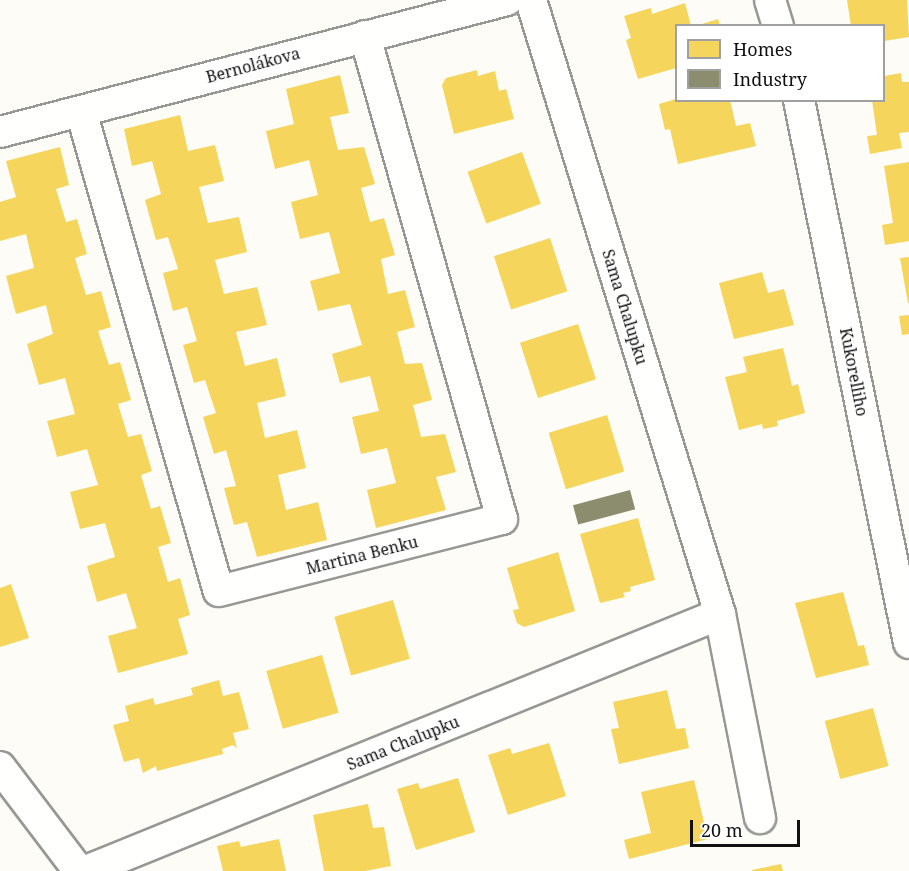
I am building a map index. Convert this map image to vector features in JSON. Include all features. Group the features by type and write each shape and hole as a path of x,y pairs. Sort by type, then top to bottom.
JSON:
{"street":[{"name":"Bernolákova","path":"0,132 507,0"},
{"name":"Sama Chalupku","path":"531,0 720,614 760,818"},
{"path":"770,0 777,24"},
{"name":"Martina Benku","path":"81,111 219,591 502,519 365,36"},
{"name":"Kukorelliho","path":"799,102 909,643"},
{"name":"Sama Chalupku","path":"86,871 720,614"},
{"path":"0,767 79,871"}],"building: Homes":[{"path":"847,0 907,0 909,37 885,41 885,24 851,24"},
{"path":"685,3 690,24 675,24 675,68 638,79 626,40 631,38 624,16 651,8 652,14"},
{"path":"718,19 719,24 702,24"},
{"path":"477,70 478,76 495,71 499,91 506,89 514,119 454,134 442,85 446,78"},
{"path":"901,73 902,82 909,82 909,132 899,133 902,148 870,154 867,136 877,135 872,102 885,102 885,76"},
{"path":"340,75 349,113 330,117 338,150 364,147 375,184 361,188 370,222 384,218 395,255 381,259 388,294 405,290 415,327 397,332 405,364 422,363 432,400 413,405 421,437 445,434 456,472 436,477 446,510 376,528 367,490 396,483 387,448 361,454 352,417 379,411 370,376 340,383 332,354 362,345 350,304 318,311 310,281 340,273 329,232 300,239 291,202 318,195 309,160 275,169 266,131 294,124 286,89"},
{"path":"675,99 675,102 730,102 736,126 750,123 756,146 678,164 670,129 665,130 659,104"},
{"path":"180,115 188,151 215,145 224,181 199,187 208,223 239,217 247,252 215,260 224,294 257,287 267,325 236,332 245,366 277,358 286,396 257,403 265,438 297,430 306,468 278,475 286,510 318,502 327,540 257,557 247,522 234,525 224,488 236,486 226,450 214,454 203,417 216,413 205,380 194,383 183,345 197,341 187,307 173,311 163,273 178,269 168,237 156,240 145,200 161,194 152,161 132,166 124,129"},
{"path":"60,147 69,185 56,189 66,222 77,219 87,254 75,258 86,295 101,291 111,327 98,331 109,365 120,362 131,400 118,404 128,437 141,434 152,471 141,475 151,509 160,506 171,543 158,547 168,582 180,578 190,615 178,619 188,654 118,673 108,636 137,628 126,593 97,602 87,566 115,557 105,523 80,529 70,492 98,485 87,449 57,457 47,421 75,414 65,378 39,385 27,344 53,334 46,305 16,314 6,276 34,268 26,234 0,241 0,202 16,197 6,161"},
{"path":"522,152 541,204 486,224 467,172"},
{"path":"909,162 909,241 885,245 882,225 893,223 884,166"},
{"path":"550,238 567,291 511,309 494,256"},
{"path":"909,257 909,303 908,303 900,258"},
{"path":"762,272 768,293 784,289 794,325 734,339 719,283"},
{"path":"909,315 909,334 902,335 899,316"},
{"path":"578,324 596,379 538,398 520,343"},
{"path":"783,348 792,386 798,384 805,413 777,421 778,426 763,429 762,424 739,430 725,377 747,372 743,357"},
{"path":"607,415 624,471 566,489 549,433"},
{"path":"638,518 655,580 630,587 631,591 623,593 625,597 600,603 580,534"},
{"path":"558,552 575,611 524,627 517,623 513,610 519,609 507,568"},
{"path":"11,584 29,638 0,647 0,588"},
{"path":"843,592 858,646 864,645 869,665 816,678 795,603"},
{"path":"393,600 410,659 351,675 334,617"},
{"path":"322,655 339,713 283,729 266,671"},
{"path":"219,680 223,696 239,692 249,729 233,733 237,748 233,745 222,749 223,754 157,771 156,766 143,773 139,758 124,762 113,725 129,721 125,706 153,698 155,705 193,695 191,688"},
{"path":"667,690 676,729 685,728 689,748 619,764 611,729 619,728 613,702"},
{"path":"873,708 889,766 840,779 825,721"},
{"path":"549,743 566,796 508,815 488,755 510,748 512,754"},
{"path":"458,778 475,832 416,850 397,789 418,783 420,789"},
{"path":"694,780 708,839 629,859 624,840 651,833 641,792"},
{"path":"368,804 373,828 384,827 391,866 365,871 324,871 313,815"},
{"path":"279,839 286,871 223,871 217,846 239,841 241,847"},
{"path":"781,864 783,871 752,871 752,870"}],"building: Industry":[{"path":"630,490 635,509 578,525 573,505"}]}
